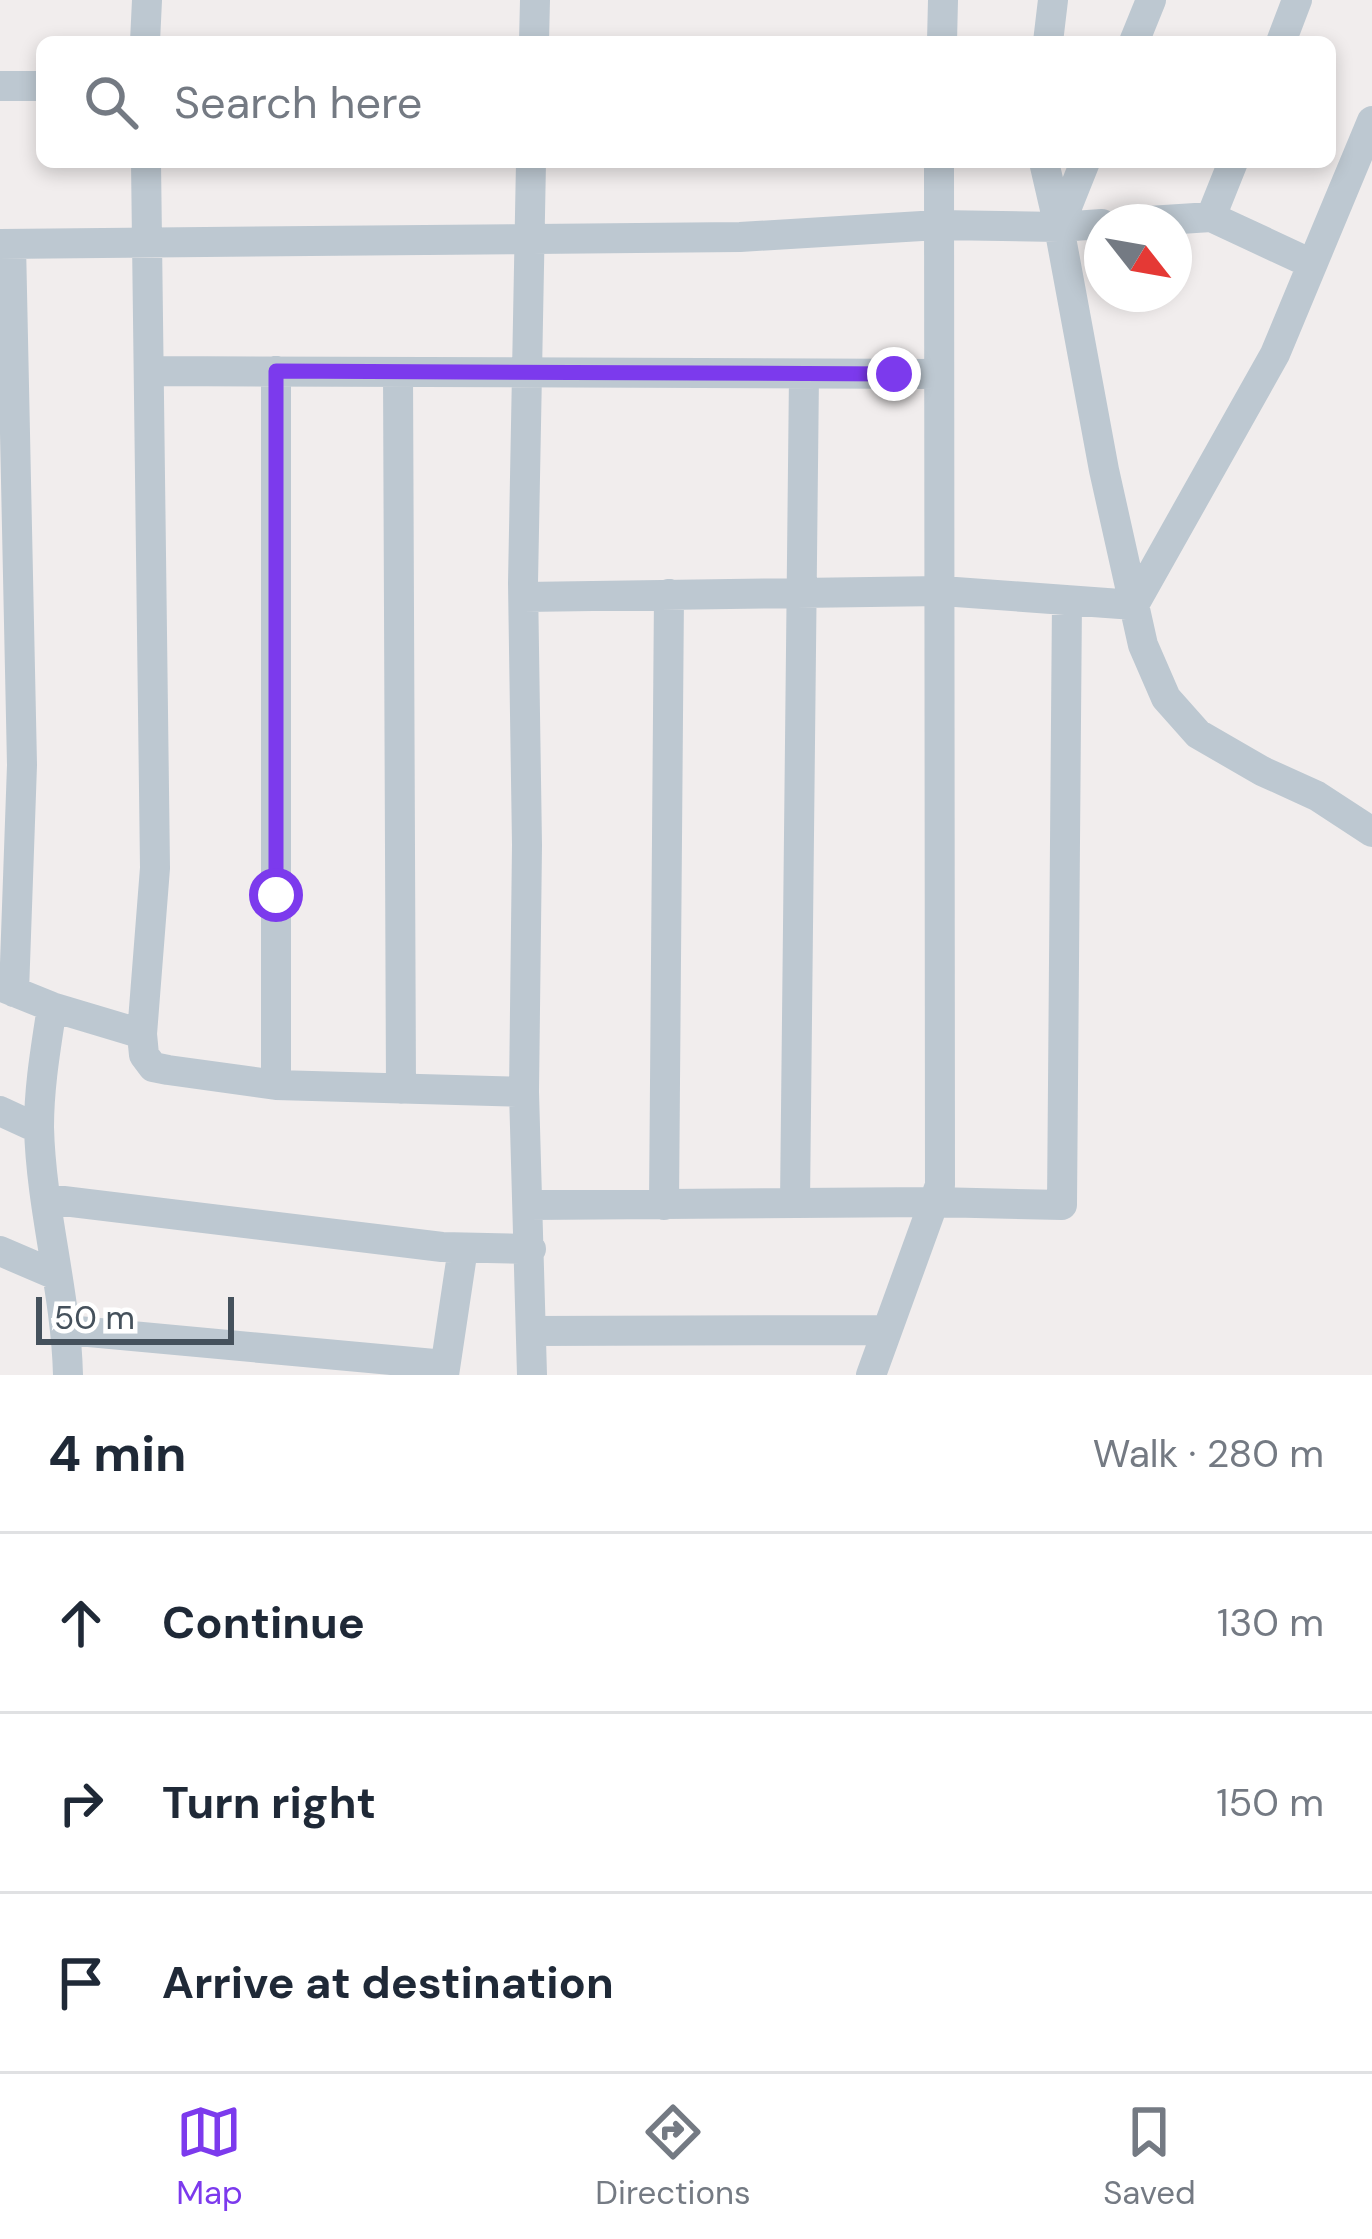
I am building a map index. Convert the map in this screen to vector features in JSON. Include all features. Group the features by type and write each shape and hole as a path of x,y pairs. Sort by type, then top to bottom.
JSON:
{"street":[{"path":"146,36 147,0"},
{"path":"534,36 535,0"},
{"path":"942,36 943,0"},
{"path":"1049,36 1053,0"},
{"path":"1136,36 1151,0"},
{"path":"1282,36 1297,0"},
{"path":"0,86 36,86"},
{"path":"1134,604 1275,354 1372,121"},
{"path":"146,168 155,868 142,1034 145,1055 153,1067 276,1085 524,1092"},
{"path":"531,168 524,597 524,1092 532,1375"},
{"path":"871,1375 940,1185 940,168"},
{"path":"1045,168 1143,644 1166,698 1198,734 1317,796 1372,832"},
{"path":"1059,227 1083,168"},
{"path":"1211,217 1231,168"},
{"path":"1192,218 1211,217 1312,265"},
{"path":"142,1034 7,989 22,765 6,244 740,238 938,226 1084,225"},
{"path":"150,371 940,374"},
{"path":"276,371 276,1085"},
{"path":"398,372 401,1090"},
{"path":"795,1204 804,374"},
{"path":"524,597 941,591 1134,604"},
{"path":"664,1205 669,594"},
{"path":"529,1205 1062,1205 1067,600"},
{"path":"52,1007 39,1129 67,1330 68,1375"},
{"path":"0,1111 39,1129"},
{"path":"46,1199 463,1248 531,1249"},
{"path":"67,1330 444,1370 463,1248"},
{"path":"3,1260 56,1275"},
{"path":"532,1331 886,1330"}],"route":[{"path":"276,895 276,371 894,374"}]}
